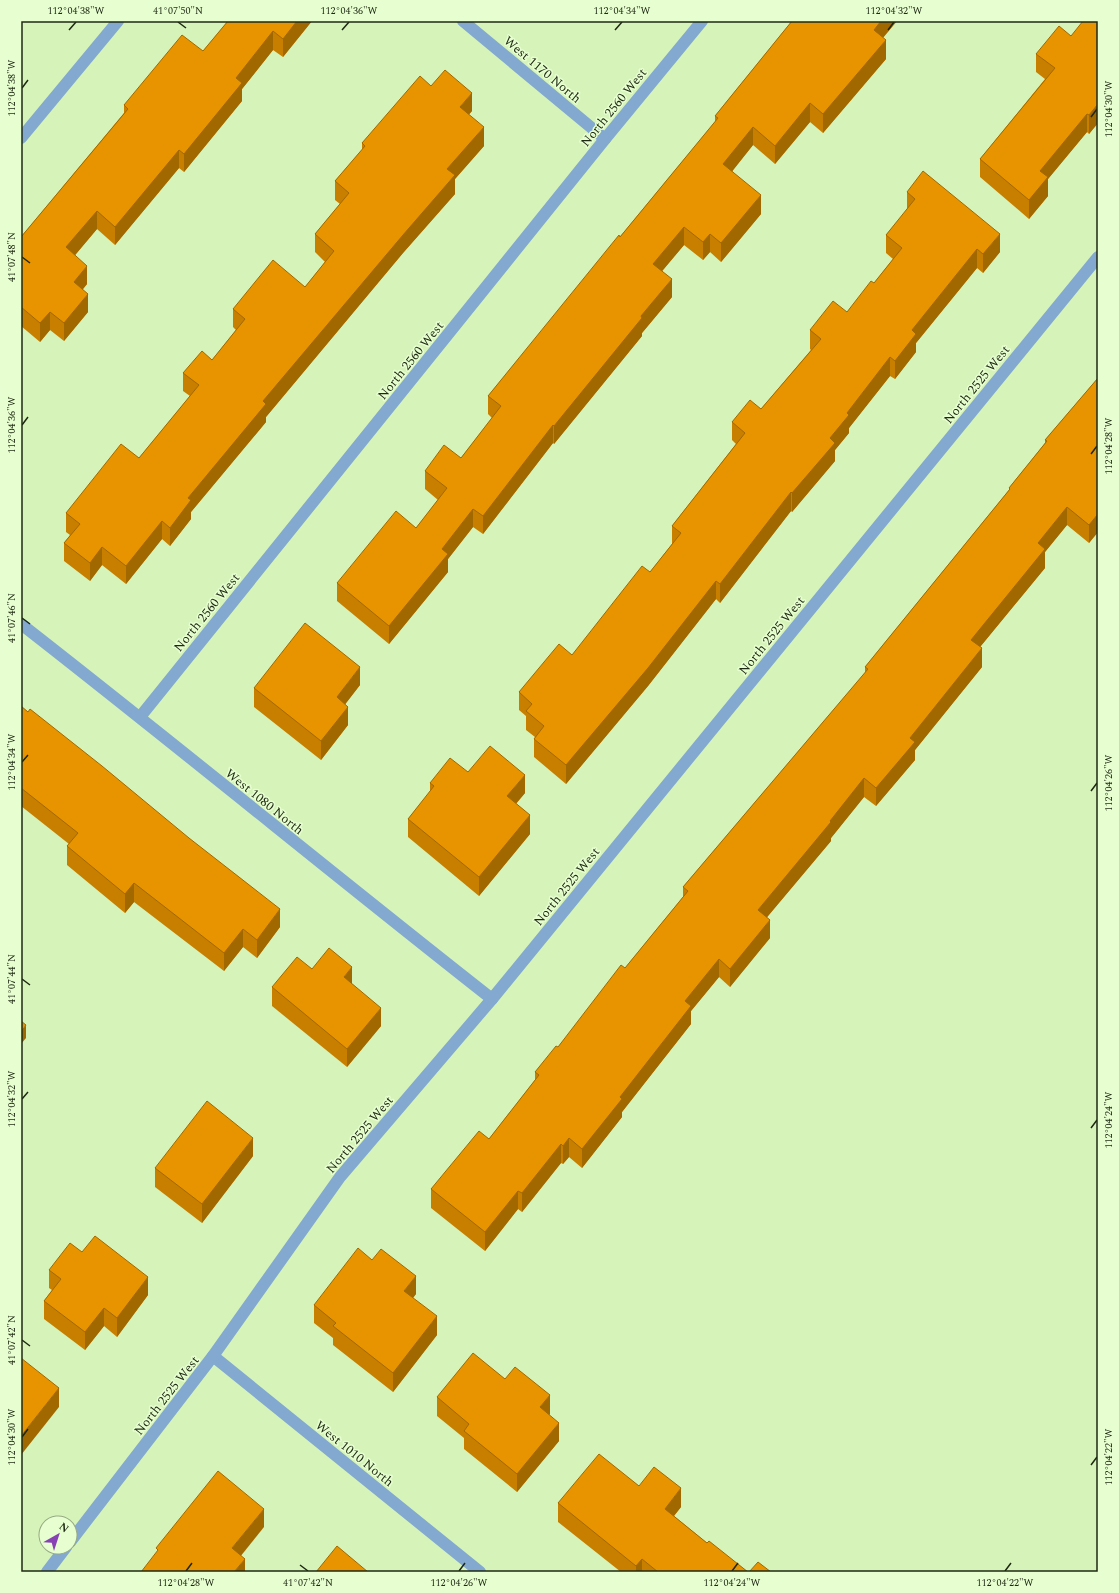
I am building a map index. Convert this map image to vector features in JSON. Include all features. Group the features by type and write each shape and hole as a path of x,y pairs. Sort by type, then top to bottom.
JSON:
{"street":[{"path":"21,138 118,21"},
{"name":"West 1170 North","path":"463,21 605,139"},
{"name":"North 2560 West","path":"140,717 605,139 702,21"},
{"name":"North 2525 West","path":"78,1532 213,1356 340,1177 492,999 1098,257"},
{"name":"West 1080 North","path":"21,624 140,717 268,822 492,999"},
{"name":"West 1010 North","path":"213,1356 480,1572"},
{"path":"47,1572 60,1555"}],"building":[{"path":"228,21 297,21 283,39 273,31 236,78 242,83 184,154 179,150 115,227 97,211 66,247 87,266 74,282 88,294 64,323 50,312 40,323 21,307 21,237 128,109 124,105 182,35 203,51"},
{"path":"792,21 881,21 874,30 886,40 823,114 810,103 775,146 753,127 723,164 761,195 721,243 710,234 703,242 684,227 653,264 672,279 554,426 553,425 483,516 473,509 442,549 448,554 389,626 337,583 396,511 416,528 447,488 425,471 444,445 461,458 501,406 488,396 619,235 620,237 718,118 715,116"},
{"path":"1083,21 1098,21 1098,104 1089,115 1087,114 1040,171 1048,177 1029,200 980,159 1055,68 1036,54 1059,26 1071,36"},
{"path":"445,70 472,93 460,107 484,127 447,169 455,175 263,401 266,404 188,498 191,500 170,528 162,521 126,566 102,547 90,563 64,543 80,524 66,513 121,444 139,458 199,385 183,373 202,351 212,360 245,319 233,309 273,260 305,287 334,251 315,234 349,193 335,181 365,146 362,143 420,76 431,86"},
{"path":"923,171 1000,234 983,254 977,249 912,330 916,334 895,361 890,357 847,413 849,415 830,438 835,443 792,493 791,492 720,584 716,581 648,668 566,765 534,739 544,726 526,711 532,704 519,692 559,644 572,655 642,566 650,572 681,533 672,526 745,433 732,422 750,400 761,409 821,339 810,330 833,301 847,312 871,281 874,283 902,248 886,235 915,199 907,192"},
{"path":"1098,378 1098,514 1089,525 1067,507 1038,543 1045,549 971,640 982,648 910,738 915,742 876,788 864,778 830,821 831,822 758,910 770,920 730,969 719,959 685,1001 691,1006 620,1097 622,1099 582,1149 569,1138 563,1146 561,1144 522,1193 518,1191 485,1232 431,1189 479,1131 489,1139 539,1075 535,1072 556,1046 558,1047 621,965 625,968 688,891 683,887 868,669 865,667 1010,489 1009,488 1047,441 1045,440"},
{"path":"305,623 360,667 337,697 348,707 321,741 254,688"},
{"path":"21,706 28,712 30,709 189,838 280,909 257,940 243,929 224,953 134,883 125,894 67,846 78,833 21,788"},
{"path":"490,746 525,775 507,796 530,815 479,877 408,819 434,786 430,783 450,758 468,772"},
{"path":"329,948 352,967 344,977 381,1008 347,1049 272,987 297,957 312,969"},
{"path":"21,1021 26,1025 21,1032"},
{"path":"207,1101 253,1138 202,1204 155,1168"},
{"path":"95,1236 148,1277 117,1318 104,1308 85,1332 44,1301 61,1279 49,1270 70,1243 82,1252"},
{"path":"358,1248 372,1260 381,1249 416,1276 404,1291 437,1316 393,1373 333,1326 336,1323 314,1305"},
{"path":"473,1353 505,1379 515,1367 550,1395 540,1407 559,1423 517,1474 464,1431 469,1424 437,1397"},
{"path":"21,1358 59,1388 21,1436"},
{"path":"599,1454 639,1486 654,1467 681,1488 665,1509 707,1543 709,1541 748,1572 658,1572 642,1559 636,1566 558,1503"},
{"path":"218,1471 264,1509 232,1548 245,1559 234,1572 141,1572 158,1550 156,1548"},
{"path":"337,1546 368,1572 316,1572"},
{"path":"758,1562 771,1572 749,1572"}]}
